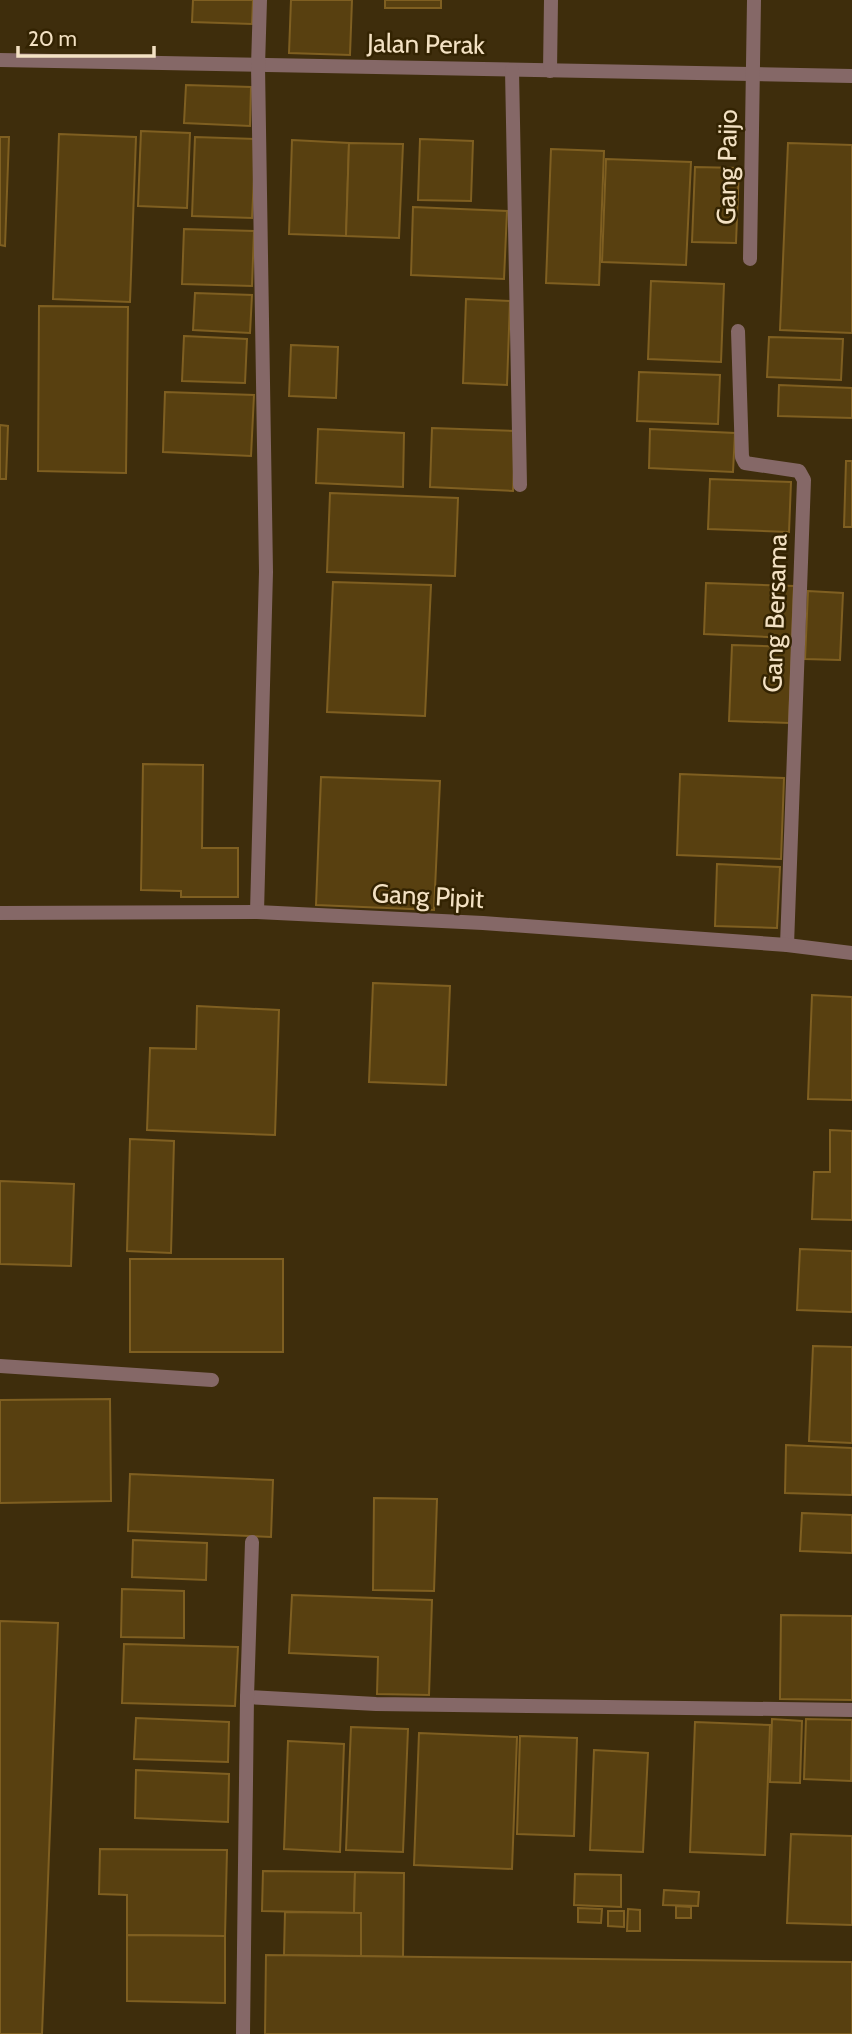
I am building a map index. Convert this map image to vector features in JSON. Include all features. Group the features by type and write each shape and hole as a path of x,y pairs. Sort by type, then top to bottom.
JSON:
{"street":[{"path":"257,912 267,572 258,66 260,0"},
{"path":"550,71 551,0"},
{"name":"Gang Paijo","path":"750,259 754,0"},
{"name":"Jalan Perak","path":"0,60 852,76"},
{"path":"512,70 520,485"},
{"name":"Gang Bersama","path":"738,331 742,457 745,463 754,466 799,471 804,480 787,945"},
{"name":"Gang Pipit","path":"0,913 257,912 483,923 787,945 852,953"},
{"path":"0,1366 212,1380"},
{"path":"243,2034 247,1697 252,1542"},
{"path":"247,1697 376,1704 852,1710"}],"building":[{"path":"193,0 253,0 252,24 192,22"},
{"path":"291,0 352,0 350,55 289,53"},
{"path":"385,0 441,0 441,8 385,8"},
{"path":"186,85 251,87 250,126 184,123"},
{"path":"141,131 190,133 187,208 138,206"},
{"path":"59,134 136,137 130,302 53,299"},
{"path":"0,137 9,137 5,246 0,245"},
{"path":"195,137 256,139 252,218 192,216"},
{"path":"420,139 473,141 471,201 418,200"},
{"path":"292,140 349,143 346,236 289,234"},
{"path":"349,143 403,144 399,238 346,236"},
{"path":"788,143 852,145 852,333 780,330"},
{"path":"551,149 604,151 599,285 546,283"},
{"path":"606,159 691,162 686,265 602,262"},
{"path":"695,167 739,168 736,243 692,242"},
{"path":"413,207 507,211 504,279 411,275"},
{"path":"184,229 254,231 252,286 182,284"},
{"path":"651,281 724,284 721,362 648,359"},
{"path":"195,293 252,295 250,333 193,330"},
{"path":"466,299 510,301 507,385 463,383"},
{"path":"39,306 128,307 126,473 38,471"},
{"path":"184,336 247,339 245,383 182,381"},
{"path":"769,337 843,339 841,380 767,377"},
{"path":"291,345 338,347 336,398 289,396"},
{"path":"639,372 720,375 718,424 637,421"},
{"path":"779,385 852,388 852,418 778,416"},
{"path":"165,392 254,395 251,456 163,452"},
{"path":"0,425 8,426 6,479 0,479"},
{"path":"432,428 516,431 513,491 430,487"},
{"path":"318,429 404,433 403,487 316,483"},
{"path":"650,429 735,433 733,472 649,468"},
{"path":"846,461 852,461 852,527 844,527"},
{"path":"710,479 791,482 789,532 708,529"},
{"path":"330,493 458,498 455,576 327,572"},
{"path":"333,582 431,585 425,716 327,712"},
{"path":"706,583 794,586 792,638 704,634"},
{"path":"808,591 843,593 840,660 805,659"},
{"path":"732,645 792,647 789,723 729,721"},
{"path":"143,764 203,765 202,848 238,848 238,897 181,897 181,891 141,890"},
{"path":"680,774 784,778 781,859 677,855"},
{"path":"321,777 440,781 434,910 316,905"},
{"path":"717,864 780,867 777,928 715,926"},
{"path":"373,983 450,986 446,1085 369,1082"},
{"path":"812,995 852,997 852,1100 808,1099"},
{"path":"197,1006 279,1010 275,1135 147,1130 150,1048 196,1049"},
{"path":"830,1130 852,1131 852,1220 812,1219 814,1172 830,1172"},
{"path":"130,1139 174,1141 171,1253 127,1251"},
{"path":"0,1181 74,1184 71,1266 0,1264"},
{"path":"800,1249 852,1251 852,1312 797,1310"},
{"path":"130,1259 283,1259 283,1352 130,1352"},
{"path":"813,1346 852,1347 852,1443 809,1441"},
{"path":"110,1399 111,1501 0,1503 0,1400"},
{"path":"786,1445 852,1448 852,1495 785,1493"},
{"path":"130,1474 273,1480 271,1537 128,1531"},
{"path":"374,1498 437,1499 434,1591 373,1590"},
{"path":"802,1513 852,1515 852,1553 800,1551"},
{"path":"133,1540 207,1543 206,1580 132,1577"},
{"path":"122,1589 184,1591 184,1638 121,1637"},
{"path":"292,1595 432,1600 429,1695 377,1694 378,1657 289,1653"},
{"path":"781,1615 852,1616 852,1700 780,1699"},
{"path":"0,1621 58,1623 42,2034 0,2034"},
{"path":"124,1644 238,1647 235,1706 122,1703"},
{"path":"136,1718 229,1722 228,1762 134,1759"},
{"path":"772,1719 802,1721 800,1783 770,1782"},
{"path":"806,1719 852,1720 851,1781 804,1779"},
{"path":"695,1722 770,1725 765,1855 690,1852"},
{"path":"351,1727 408,1729 403,1852 346,1850"},
{"path":"419,1733 517,1737 512,1869 414,1865"},
{"path":"520,1736 577,1738 574,1836 517,1834"},
{"path":"288,1741 344,1744 340,1852 284,1849"},
{"path":"594,1750 648,1753 643,1852 590,1850"},
{"path":"136,1770 229,1774 228,1822 135,1818"},
{"path":"791,1834 852,1836 852,1925 787,1923"},
{"path":"100,1849 227,1850 225,1936 127,1935 127,1895 99,1894"},
{"path":"263,1871 355,1872 354,1913 262,1911"},
{"path":"355,1872 404,1873 403,1957 361,1956 361,1913 354,1913"},
{"path":"575,1874 621,1875 621,1907 574,1905"},
{"path":"664,1890 699,1892 698,1906 663,1905"},
{"path":"676,1906 691,1907 691,1918 676,1918"},
{"path":"578,1908 602,1909 601,1923 578,1922"},
{"path":"628,1909 640,1910 640,1931 627,1931"},
{"path":"608,1911 624,1911 624,1927 608,1926"},
{"path":"285,1912 361,1913 361,1956 284,1955"},
{"path":"127,1935 225,1936 225,2003 127,2001"},
{"path":"266,1955 852,1962 852,2034 265,2034"}]}
